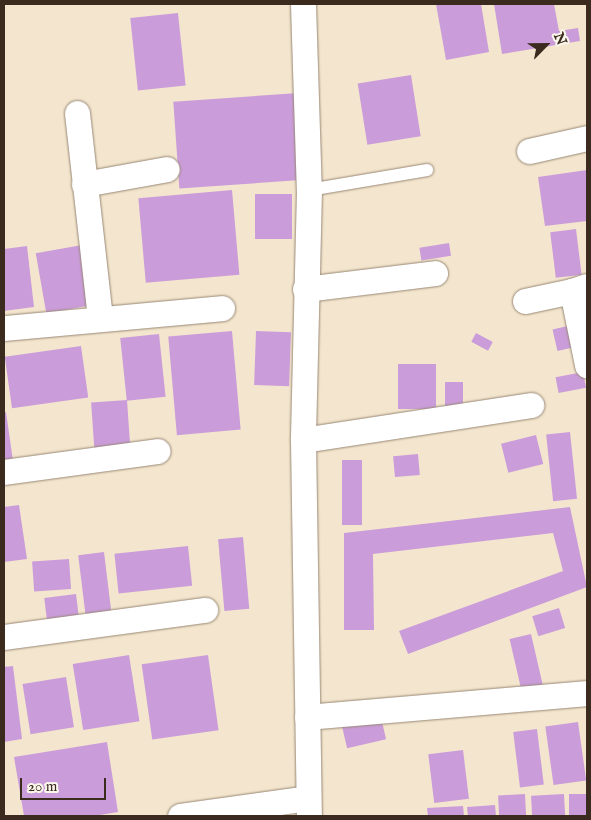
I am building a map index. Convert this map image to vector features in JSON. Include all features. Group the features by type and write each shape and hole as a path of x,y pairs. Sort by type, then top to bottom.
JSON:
{"street":[{"path":"180,816 308,807 303,440 305,289 309,190 303,4"},
{"path":"77,113 100,319"},
{"path":"529,151 587,138"},
{"path":"84,184 167,169"},
{"path":"305,289 435,273"},
{"path":"526,301 580,288 587,365"},
{"path":"4,328 222,308"},
{"path":"303,440 531,405"},
{"path":"4,472 158,451"},
{"path":"4,637 205,610"},
{"path":"307,717 587,693"}],"lane":[{"path":"309,190 428,170"}],"building":[{"path":"436,4 481,4 489,52 446,60"},
{"path":"494,4 554,4 559,31 578,28 580,41 502,54"},
{"path":"178,13 186,86 138,91 130,18"},
{"path":"411,75 421,136 367,145 358,83"},
{"path":"298,93 304,180 179,189 173,102"},
{"path":"587,170 587,221 545,226 538,177"},
{"path":"232,190 239,275 146,283 138,198"},
{"path":"255,194 292,194 292,239 255,239"},
{"path":"576,229 582,275 556,278 550,232"},
{"path":"449,243 451,256 421,261 419,248"},
{"path":"82,245 93,305 46,313 36,253"},
{"path":"27,246 34,307 4,311 4,249"},
{"path":"572,325 577,346 557,351 553,329"},
{"path":"232,331 241,430 177,435 168,337"},
{"path":"256,331 291,332 289,386 254,385"},
{"path":"476,333 493,342 488,351 471,342"},
{"path":"159,334 166,397 127,401 120,338"},
{"path":"81,346 88,397 12,408 5,357"},
{"path":"398,364 436,364 436,409 398,409"},
{"path":"583,372 586,388 559,393 556,377"},
{"path":"445,382 463,382 463,409 445,409"},
{"path":"127,400 131,452 95,454 91,403"},
{"path":"6,412 13,461 4,462 4,413"},
{"path":"570,432 577,499 553,501 546,435"},
{"path":"536,435 543,464 508,473 501,444"},
{"path":"418,454 420,475 395,477 393,456"},
{"path":"342,460 362,460 362,525 342,525"},
{"path":"19,505 27,559 4,562 4,507"},
{"path":"570,507 587,587 408,654 399,631 563,571 553,533 373,554 374,630 344,630 344,533"},
{"path":"243,537 249,609 224,611 218,539"},
{"path":"188,546 192,586 119,594 114,554"},
{"path":"104,552 111,612 86,615 78,555"},
{"path":"69,559 71,589 34,592 32,562"},
{"path":"76,594 79,620 47,624 44,598"},
{"path":"559,608 565,628 538,636 532,616"},
{"path":"531,634 543,687 522,692 510,639"},
{"path":"129,655 139,721 83,730 73,664"},
{"path":"208,655 219,730 152,740 142,664"},
{"path":"13,666 22,739 4,742 4,667"},
{"path":"66,677 74,727 31,734 23,684"},
{"path":"380,713 386,739 347,748 341,722"},
{"path":"578,722 586,780 554,785 545,727"},
{"path":"537,729 544,785 520,788 513,732"},
{"path":"107,742 118,812 94,816 24,816 14,757"},
{"path":"463,750 469,799 434,803 428,754"},
{"path":"525,794 526,816 499,816 498,795"},
{"path":"564,794 565,816 532,816 531,796"},
{"path":"569,794 587,794 587,816 569,816"},
{"path":"495,805 496,816 468,816 467,807"},
{"path":"463,806 464,816 428,816 427,808"}]}
